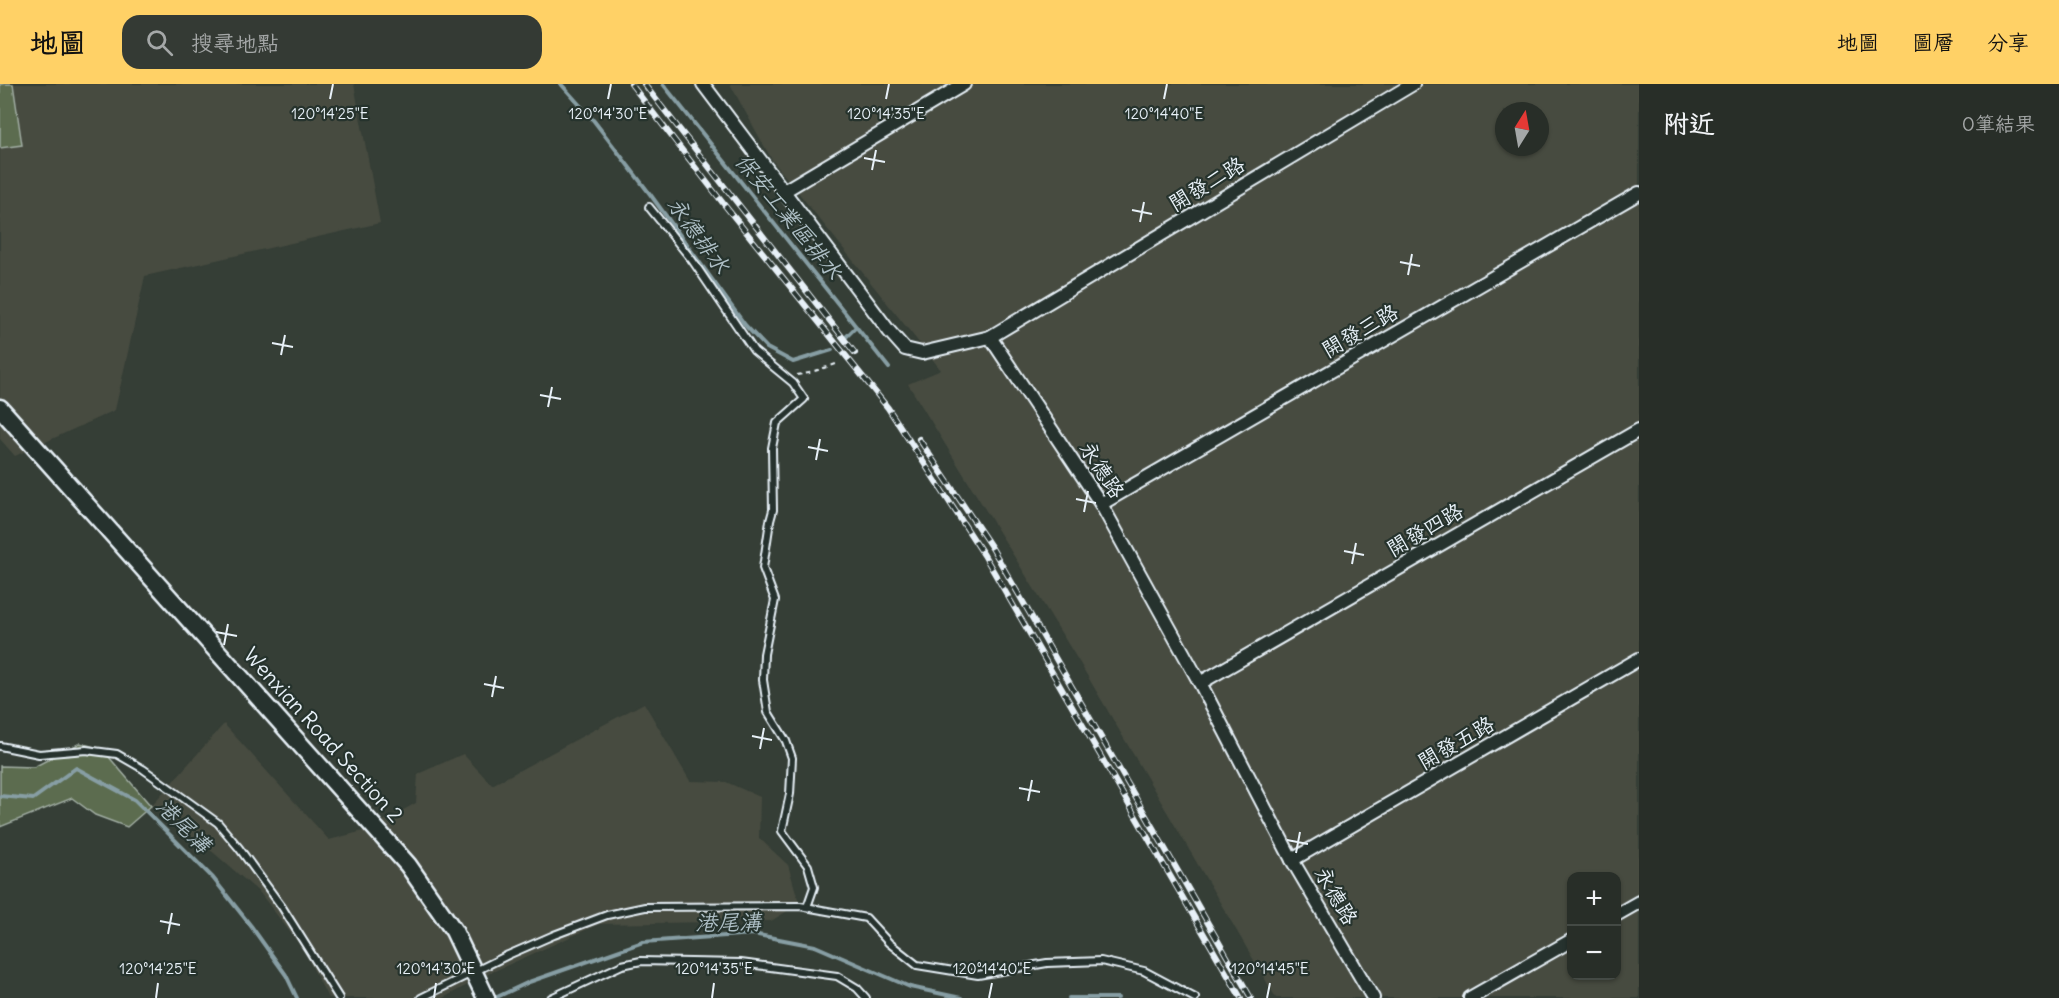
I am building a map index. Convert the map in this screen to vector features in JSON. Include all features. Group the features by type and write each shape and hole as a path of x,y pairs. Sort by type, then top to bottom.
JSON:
{"street":[{"path":"703,84 889,331 905,349 922,353 990,337"},
{"path":"784,191 964,84"},
{"name":"開發二路","path":"990,337 1413,84"},
{"name":"開發三路","path":"1101,504 1639,193"},
{"name":"永德路","path":"990,337 1101,504 1200,683 1292,860 1373,998"},
{"name":"Wenxian Road Section 2","path":"0,408 408,865 454,931 486,998"},
{"name":"開發四路","path":"1200,683 1639,430"},
{"name":"開發五路","path":"1292,860 1639,659"},
{"path":"1621,913 1639,902"},
{"path":"1470,998 1567,943"}],"lane":[{"path":"649,207 692,260 754,351 793,382 804,399 777,423 772,448 773,510 763,568 775,600 764,654 763,680 768,712 786,741 792,758 790,794 782,831 808,867 814,887 807,908"},
{"path":"0,746 39,754 86,750 117,754 143,769 218,823 282,907 339,998"},
{"path":"421,998 554,935 607,915 645,908 807,908 866,918 917,965 978,975 1047,963 1101,961 1144,971 1195,998"},
{"path":"551,998 622,965 641,961 661,961 741,963 837,976 857,988 866,998"}],"path":[{"path":"785,376 809,373 839,363"}],"shaded area":[{"path":"13,84 354,84 380,223 145,276 115,410 15,456 0,439 0,148 22,144"},
{"path":"730,84 1639,84 1639,998 1276,998 1081,665 908,384 941,370 772,160"},
{"path":"644,703 690,781 726,782 760,797 759,838 788,865 800,906 794,907 771,921 599,924 490,973 443,998 328,998 303,949 260,893 214,853 151,806 224,724 329,840 367,830 416,803 418,774 463,754 492,785"}],"green space":[{"path":"0,84 13,84 22,145 0,148"},
{"path":"80,743 102,749 151,806 127,827 95,815 72,798 0,827 0,766 34,767"}],"waterway":[{"name":"永德排水","path":"561,84 594,121 745,325 767,348 793,362 832,350"},
{"name":"保安工業區排水","path":"663,84 889,368"},
{"name":"永德排水","path":"844,339 856,327"},
{"name":"港尾溝","path":"0,796 33,799 76,768 135,800 213,878 286,975 297,998"},
{"name":"港尾溝","path":"495,998 529,982 643,942 753,934 815,946 910,987 961,998"},
{"name":"港尾溝","path":"1069,998 1118,998"}],"railway":[{"path":"631,84 726,207 888,408 984,555 1241,998"},
{"path":"644,84 855,353"},
{"path":"919,439 992,548 1251,998"}]}
